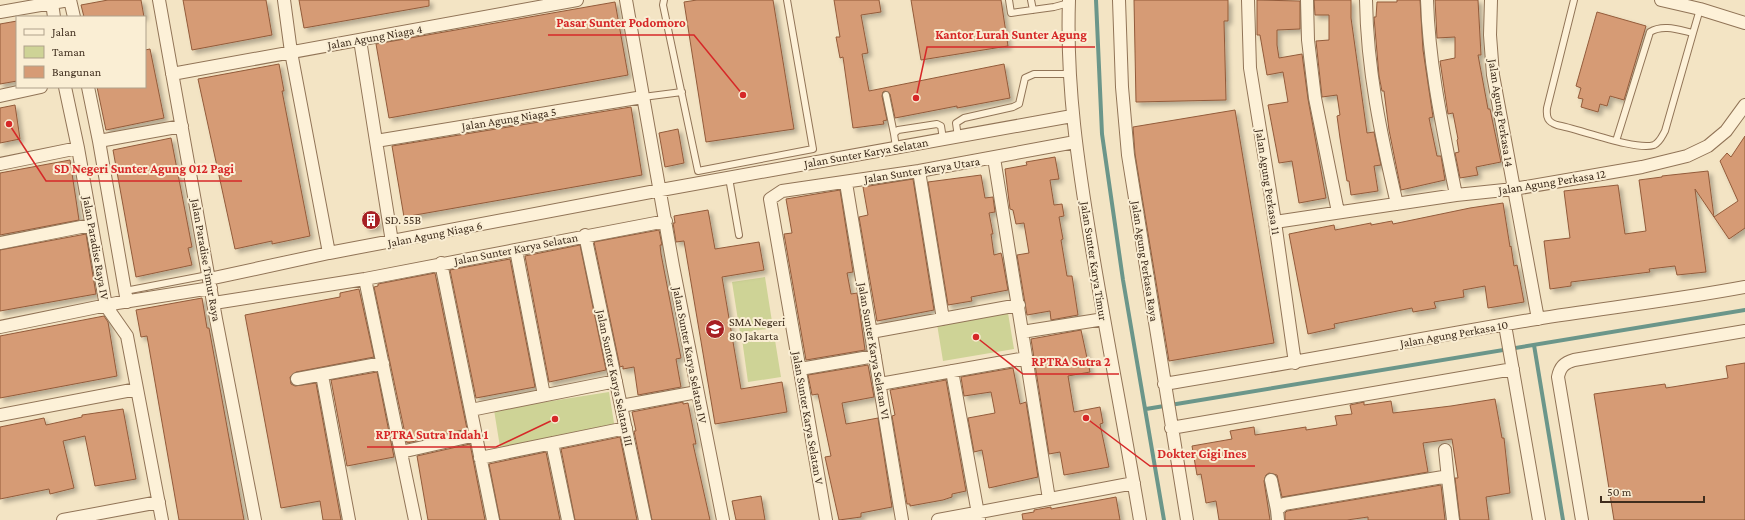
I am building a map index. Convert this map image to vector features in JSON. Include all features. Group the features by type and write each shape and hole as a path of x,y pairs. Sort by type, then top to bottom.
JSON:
{"street":[{"path":"0,12 70,0 74,16"},
{"name":"Jalan Paradise Timur Raya","path":"159,0 209,281 256,520"},
{"path":"284,0 291,52 329,253"},
{"name":"Jalan Agung Niaga 4","path":"172,74 578,0"},
{"name":"Jalan Sunter Karya Selatan IV","path":"626,0 697,392 723,520"},
{"name":"Jalan Agung Perkasa Raya","path":"1119,0 1122,87 1128,155 1187,520"},
{"name":"Jalan Agung Perkasa 11","path":"1248,0 1250,68 1275,222 1295,362"},
{"path":"1307,0 1308,40 1315,98 1338,212"},
{"path":"1366,0 1366,35 1374,94 1397,204"},
{"path":"1427,0 1428,37 1436,92 1456,195"},
{"name":"Jalan Agung Perkasa 14","path":"1491,0 1490,35 1493,75 1538,319"},
{"path":"1661,0 1700,9 1745,24"},
{"name":"Jalan Sunter Karya Timur","path":"1069,1 1070,74 1075,142 1104,319 1140,520"},
{"path":"52,3 54,16"},
{"path":"360,40 392,242"},
{"path":"0,96 36,88"},
{"name":"Jalan Paradise Raya IV","path":"65,88 78,148 106,306 127,336 162,520"},
{"name":"Jalan Paradise Raya IV","path":"88,88 126,296"},
{"name":"Jalan Agung Niaga 5","path":"376,141 643,97"},
{"name":"Jalan Agung Perkasa 12","path":"1275,222 1456,195 1514,189 1642,167 1687,156 1708,146 1726,131 1745,105"},
{"name":"Jalan Sunter Karya Selatan","path":"660,190 1072,116"},
{"path":"99,142 182,126"},
{"name":"Jalan Sunter Karya Utara","path":"770,198 782,191 919,171 1075,142"},
{"path":"0,164 78,148"},
{"path":"994,158 1049,499"},
{"path":"919,171 943,318"},
{"name":"Jalan Sunter Karya Selatan VI","path":"846,182 902,520"},
{"name":"Jalan Agung Niaga 6","path":"0,327 106,306 126,296 209,281 329,253 660,190"},
{"name":"Jalan Sunter Karya Selatan V","path":"770,198 826,520"},
{"name":"Jalan Sunter Karya Selatan","path":"214,303 366,279 585,235 666,221"},
{"path":"0,243 92,225"},
{"name":"Jalan Sunter Karya Selatan III","path":"585,235 645,520"},
{"path":"516,250 544,395"},
{"path":"441,263 493,520"},
{"path":"366,279 415,520"},
{"name":"Jalan Agung Perkasa 10","path":"1165,390 1295,362 1506,330 1538,319 1691,298 1745,287"},
{"path":"871,332 1018,305"},
{"path":"1022,332 1104,319"},
{"path":"1506,330 1539,520"},
{"path":"1582,520 1558,377 1561,367 1565,363 1574,360 1745,331"},
{"path":"800,369 875,356"},
{"path":"880,384 1026,358"},
{"path":"297,379 383,363"},
{"path":"1170,422 1513,369"},
{"path":"952,371 978,516"},
{"path":"322,375 350,520"},
{"path":"471,410 616,381"},
{"path":"0,415 137,389"},
{"path":"621,406 697,392"},
{"path":"480,458 626,428"},
{"path":"401,452 476,435"},
{"path":"552,443 568,520"},
{"path":"1445,450 1453,520"},
{"path":"1277,515 1284,504 1443,477 1448,479"},
{"path":"1271,480 1277,515"},
{"path":"938,520 978,516 1049,499 1134,484"},
{"path":"63,520 159,502"}],"lane":[{"path":"664,0 663,5 698,171 814,148"},
{"path":"787,0 814,148 818,161"},
{"path":"1010,0 1012,13 1054,7 1069,1"},
{"path":"1031,0 1033,10"},
{"path":"1574,0 1547,108 1547,118 1551,123 1557,126 1616,141 1646,146 1654,145 1660,141 1667,124 1700,9"},
{"path":"1616,141 1650,32 1655,28 1662,27 1693,33"},
{"path":"958,137 956,123 964,118 1013,107 1019,104 1025,78 1034,74 1070,74"},
{"path":"643,97 682,92"},
{"path":"886,95 896,147"},
{"path":"894,134 898,130 937,124 941,126 943,139"},
{"path":"729,178 739,235"}],"green space":[{"path":"765,277 773,328 740,333 732,282"},
{"path":"1008,313 1014,349 943,361 937,324"},
{"path":"774,334 781,377 748,382 742,339"},
{"path":"609,392 615,429 500,447 494,410"}],"building":[{"path":"108,0 141,0 144,16 84,16 81,5"},
{"path":"183,0 266,0 272,35 192,50"},
{"path":"299,0 429,0 429,6 304,28"},
{"path":"697,0 773,0 794,129 706,142 684,2"},
{"path":"834,0 879,0 881,12 861,15 868,53 862,54 869,91 1004,64 1010,98 895,118 890,94 885,91 883,92 882,96 887,120 883,121 884,124 853,128 843,57 840,58 836,37 840,37"},
{"path":"911,0 1001,0 1008,46 921,60"},
{"path":"1134,0 1228,0 1228,21 1224,21 1226,100 1136,102"},
{"path":"1257,0 1300,1 1300,29 1277,30 1277,45 1279,58 1302,54 1308,99 1326,198 1299,203 1292,161 1279,163 1268,105 1288,102 1283,72 1267,75 1260,35 1257,35"},
{"path":"1314,0 1351,0 1351,18 1367,133 1374,132 1381,165 1374,166 1378,191 1351,195 1349,181 1347,181 1340,138 1337,116 1340,115 1337,95 1322,97 1316,41 1329,40 1329,15 1315,15"},
{"path":"1397,0 1420,0 1423,50 1433,117 1429,118 1437,156 1441,156 1445,180 1401,190 1389,130 1384,91 1382,91 1379,76 1374,17 1376,17 1377,2 1397,2"},
{"path":"1435,0 1478,0 1481,55 1478,55 1488,109 1490,109 1501,162 1476,167 1478,175 1460,178 1455,153 1459,152 1458,139 1453,113 1448,114 1440,61 1455,58 1455,37 1437,38"},
{"path":"615,2 628,75 389,118 376,44"},
{"path":"1597,12 1646,26 1624,100 1610,96 1607,106 1600,104 1598,112 1581,107 1583,99 1578,98 1581,88 1576,86"},
{"path":"16,21 16,81 0,84 0,24"},
{"path":"150,49 164,118 106,130 97,88 146,88 146,50"},
{"path":"279,64 284,91 282,91 310,236 272,244 272,241 235,249 198,79"},
{"path":"15,105 20,139 0,143 0,108"},
{"path":"631,107 642,175 404,217 392,146"},
{"path":"1235,110 1274,343 1169,361 1135,154 1133,127"},
{"path":"678,129 684,163 665,167 659,133"},
{"path":"1745,136 1745,228 1729,239 1714,217 1738,201 1720,161 1727,153 1731,157"},
{"path":"171,138 192,247 188,248 192,265 136,277 113,150"},
{"path":"1055,157 1059,179 1050,180 1054,205 1062,204 1064,216 1059,217 1063,239 1061,240 1067,276 1072,276 1078,315 1051,320 1050,311 1027,315 1017,255 1029,253 1024,223 1016,224 1013,210 1010,209 1005,169 1027,165 1026,162"},
{"path":"70,160 79,220 0,235 0,173"},
{"path":"1708,171 1714,217 1695,189 1706,272 1677,275 1675,266 1649,269 1650,272 1571,282 1571,286 1550,289 1544,241 1570,238 1564,191 1618,185 1625,234 1646,231 1639,180"},
{"path":"981,175 985,198 993,197 995,212 989,213 993,234 991,234 994,255 1001,253 1008,290 971,297 972,301 948,305 928,182"},
{"path":"913,179 934,310 877,321 859,217 868,215 863,187"},
{"path":"840,190 853,272 847,273 851,294 857,293 865,350 806,360 784,234 792,233 786,199"},
{"path":"1503,203 1514,266 1517,265 1524,302 1488,308 1485,286 1463,290 1464,297 1434,302 1436,308 1413,312 1412,308 1334,324 1335,328 1308,334 1289,234 1334,225 1335,230 1371,223 1371,225 1392,221 1393,224 1470,208"},
{"name":"SMA Negeri 80 Jakarta","path":"708,210 715,249 759,242 764,270 722,277 741,389 782,382 787,412 715,424 684,241 676,242 673,223 675,223 674,216"},
{"name":"SD. 55B","path":"376,212 378,227 366,228 364,213"},
{"path":"659,230 662,245 660,245 661,254 681,358 676,359 681,387 638,395 634,367 623,369 623,366 620,367 594,242"},
{"path":"86,234 96,294 0,311 0,250"},
{"path":"580,245 606,370 549,382 525,256"},
{"path":"510,259 535,387 476,398 450,270"},
{"path":"435,273 467,429 407,443 374,287 378,286 378,284"},
{"path":"359,289 374,357 296,372 290,377 291,384 295,386 316,383 341,520 323,520 320,501 281,508 245,315 340,297 340,293"},
{"path":"202,298 207,328 209,328 244,520 179,520 147,336 141,337 136,310"},
{"path":"104,316 108,322 117,376 0,398 0,336"},
{"path":"1081,330 1090,372 1068,376 1074,412 1100,407 1103,423 1100,424 1109,467 1064,475 1060,452 1049,454 1031,339"},
{"path":"1745,363 1745,520 1614,520 1594,394 1665,384 1666,388 1728,378 1726,366"},
{"path":"868,365 874,397 842,403 846,424 878,418 892,507 861,513 861,517 839,520 825,457 831,456 818,394 812,395 808,375"},
{"path":"1013,368 1020,404 1026,402 1038,477 989,488 982,450 974,452 968,418 995,413 991,392 964,396 961,377"},
{"path":"377,372 394,457 347,466 331,380"},
{"path":"946,380 966,491 952,494 952,497 943,500 910,506 910,504 907,504 892,416 895,415 890,390"},
{"path":"1495,399 1502,438 1504,438 1510,493 1486,497 1489,520 1460,520 1455,478 1458,478 1452,439 1423,443 1428,472 1282,497 1277,475 1269,473 1266,475 1264,481 1270,520 1219,520 1216,501 1206,503 1201,474 1197,475 1192,446 1232,439 1230,431 1254,427 1255,435 1306,427 1306,430 1337,425 1335,416 1352,414 1350,405 1364,402 1364,405 1391,401 1393,413"},
{"path":"683,402 683,404 688,403 696,444 693,444 710,520 652,520 634,431 636,431 632,412"},
{"path":"123,409 136,479 95,486 85,436 63,441 74,488 50,494 49,489 0,499 0,427 44,418 46,425 82,417 82,415"},
{"path":"620,437 637,520 575,520 561,449"},
{"path":"470,444 485,520 428,520 417,456"},
{"path":"546,452 560,520 500,520 489,464"},
{"path":"1441,485 1445,520 1368,520 1368,517 1347,520 1285,520 1285,513 1287,511"},
{"path":"761,496 765,520 736,520 732,501"},
{"path":"1116,497 1120,520 1023,520 1022,514 1034,512 1034,510 1051,507 1051,509"}],"waterway":[{"path":"1096,0 1102,134 1123,280 1164,520"},
{"path":"1146,409 1745,310"},
{"path":"1534,345 1563,520"}],"place":[{"name":"Pasar Sunter Podomoro","path":"743,95"},
{"name":"Kantor Lurah Sunter Agung","path":"916,98"},
{"name":"SD Negeri Sunter Agung 012 Pagi","path":"9,124"},
{"name":"SD. 55B","path":"371,220"},
{"name":"SMA Negeri 80 Jakarta","path":"715,329"},
{"name":"RPTRA Sutra 2","path":"976,337"},
{"name":"Dokter Gigi Ines","path":"1086,418"},
{"name":"RPTRA Sutra Indah 1","path":"555,419"}]}
